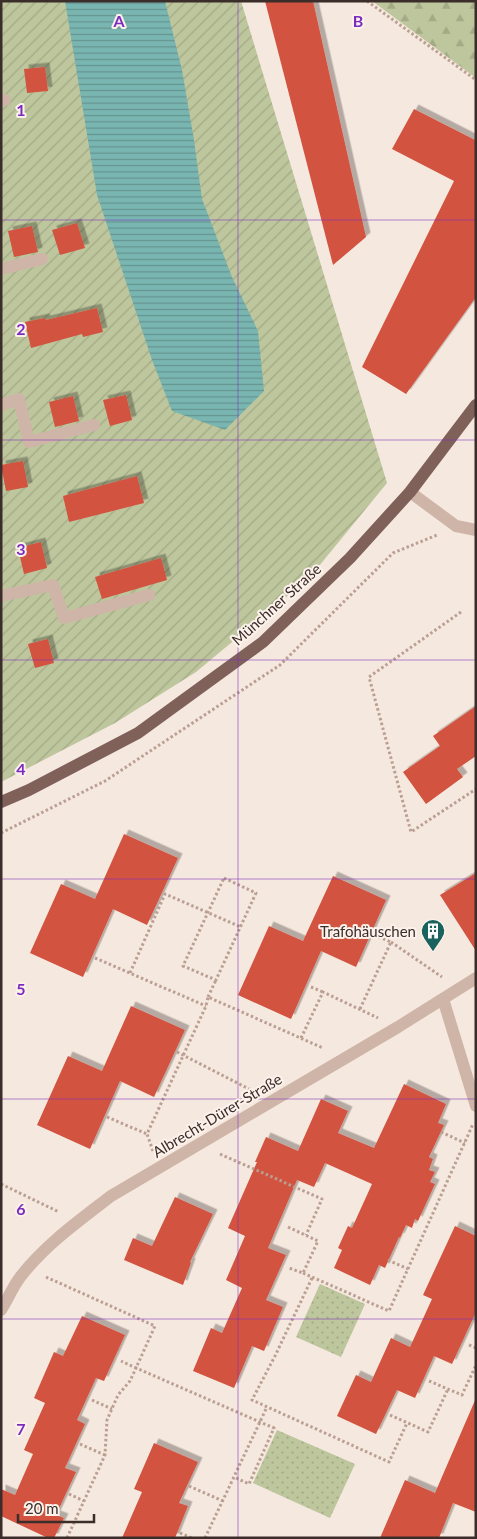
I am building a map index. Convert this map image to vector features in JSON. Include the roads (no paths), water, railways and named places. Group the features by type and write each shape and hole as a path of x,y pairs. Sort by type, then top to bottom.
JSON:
{"main road":[{"name":"Münchner Straße","path":"1,802 29,790 138,733 263,642 350,558 410,492 476,406"}],"street":[{"path":"1,269 42,258"},
{"path":"1,405 19,399 29,442 94,425"},
{"path":"410,492 456,526 476,530"},
{"path":"1,596 53,585 64,618 149,595"},
{"name":"Albrecht-Dürer-Straße","path":"1,1310 20,1277 48,1246 112,1196 398,1027 476,978"},
{"path":"443,999 476,1106"}],"water":[{"path":"65,1 165,1 182,70 202,199 232,277 258,331 264,391 225,430 172,411 152,360 97,195"}],"place":[{"name":"Trafohäuschen","path":"433,952"}]}
